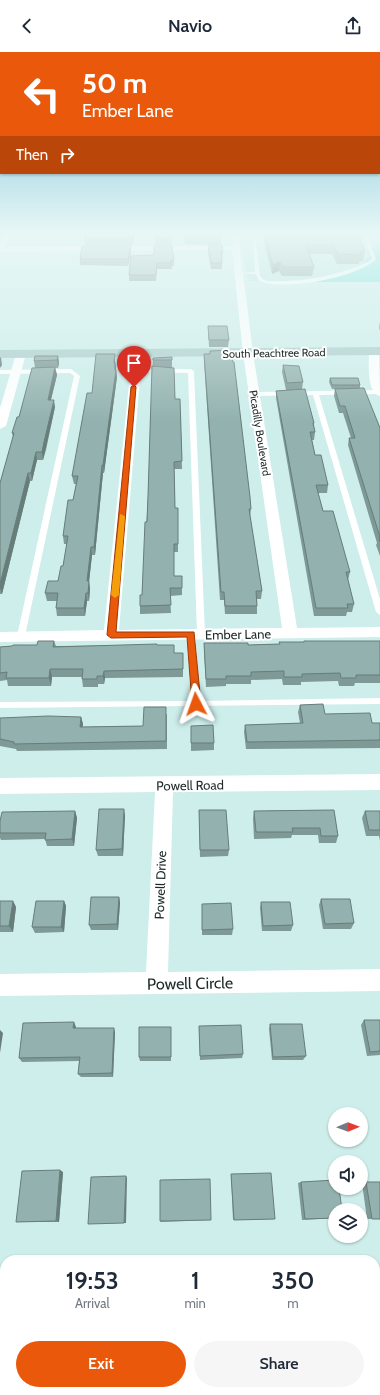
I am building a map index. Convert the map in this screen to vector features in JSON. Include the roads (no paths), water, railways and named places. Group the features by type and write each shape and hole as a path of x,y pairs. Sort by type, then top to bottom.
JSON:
{"main road":[{"name":"South Peachtree Road","path":"0,354 377,351"}],"street":[{"name":"Picadilly Boulevard","path":"242,296 248,353 290,633"},
{"path":"377,351 377,371 374,380 380,392"},
{"path":"0,426 21,354"},
{"path":"111,635 136,354"},
{"name":"Ember Lane","path":"0,637 380,632"},
{"name":"Powell Road","path":"0,786 380,782"},
{"name":"Powell Drive","path":"157,984 164,785"},
{"name":"Powell Circle","path":"0,985 380,980"}],"lane":[{"path":"0,372 71,371 77,376 22,636"},
{"path":"135,371 191,371 196,704"},
{"path":"254,394 380,392"},
{"path":"316,394 380,612"},
{"path":"0,705 380,701"}]}
